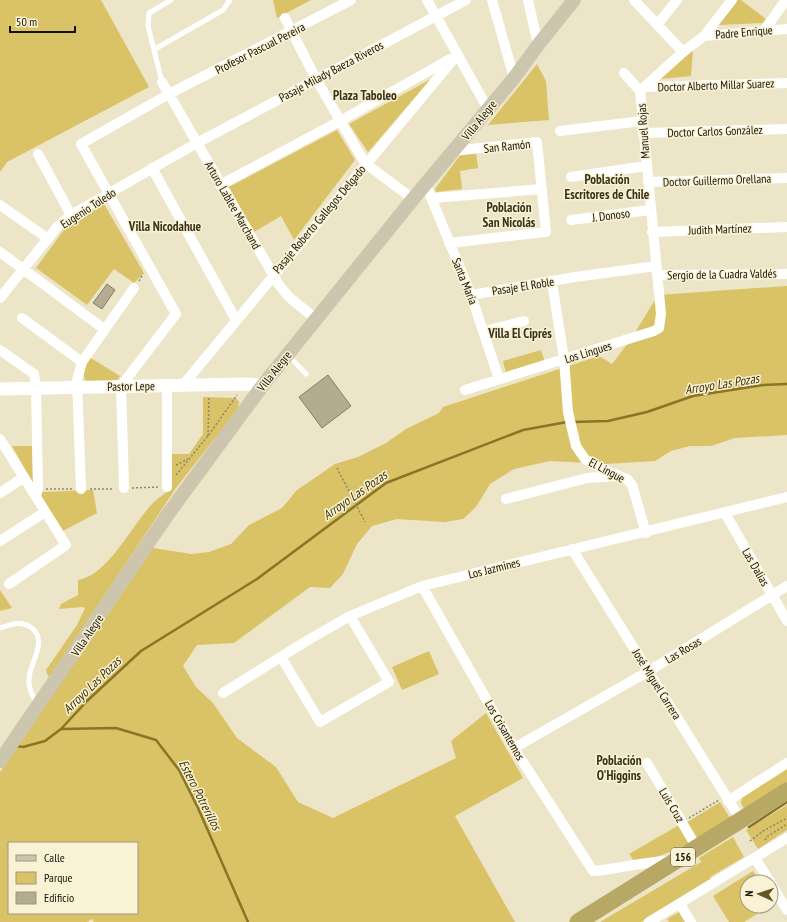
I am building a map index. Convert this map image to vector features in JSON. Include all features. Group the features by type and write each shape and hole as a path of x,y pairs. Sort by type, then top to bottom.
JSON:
{"highway":[{"name":"156","path":"578,922 787,791"}],"main road":[{"name":"Villa Alegre","path":"0,761 20,731 38,708 168,514 263,385 413,199 514,78 574,0"}],"street":[{"name":"Profesor Pascual Pereira","path":"108,194 81,144 169,94 292,32 351,0"},
{"path":"427,0 488,109"},
{"name":"Pasaje Milady Baeza Riveros","path":"197,143 466,0"},
{"path":"492,0 514,78"},
{"path":"528,0 538,45"},
{"path":"634,0 683,52"},
{"path":"657,25 677,0"},
{"path":"704,36 732,0"},
{"path":"765,29 786,0"},
{"path":"285,18 316,79 366,163 413,199"},
{"name":"Padre Enrique","path":"683,52 704,36 765,29 787,29"},
{"name":"Manuel Rojas","path":"656,271 642,121 643,89 683,52"},
{"path":"220,184 340,121 457,55"},
{"name":"Pasaje Roberto Gallegos Delgado","path":"183,385 273,274 457,55"},
{"path":"624,73 643,89"},
{"name":"Arturo Lablee Marchand","path":"162,82 279,286 289,297 316,319"},
{"name":"Doctor Alberto Millar Suarez","path":"643,89 787,83"},
{"path":"560,131 642,121"},
{"name":"Doctor Carlos González","path":"643,133 787,129"},
{"name":"San Ramón","path":"453,151 537,142 542,189"},
{"name":"Eugenio Toledo","path":"0,298 47,238 71,215 197,143"},
{"path":"38,154 71,215"},
{"path":"571,177 646,166"},
{"path":"152,168 236,320"},
{"name":"Doctor Guillermo Orellana","path":"648,182 787,178"},
{"name":"Santa María","path":"426,185 472,295 499,380"},
{"path":"432,198 542,189 546,232 449,243"},
{"path":"108,194 176,314 121,386 124,488"},
{"path":"0,205 47,238"},
{"name":"J. Donoso","path":"571,220 650,210"},
{"name":"Judith Martínez","path":"652,232 787,227"},
{"path":"0,252 104,329"},
{"name":"Sergio de la Cuadra Valdés","path":"575,277 656,271 786,274"},
{"name":"Los Lingues","path":"465,390 654,331 659,328 661,314 656,271"},
{"name":"Pasaje El Roble","path":"472,295 575,277"},
{"name":"El Lingue","path":"552,282 564,359 568,412 576,446 585,459 627,479 632,485 646,533"},
{"path":"81,489 77,380 82,362 134,288"},
{"path":"22,318 82,362"},
{"path":"485,332 524,321"},
{"path":"0,350 34,374 36,388 36,493"},
{"name":"Pastor Lepe","path":"0,389 209,384 263,385"},
{"path":"166,385 167,487"},
{"path":"1,442 36,493 45,512 66,545 9,584"},
{"path":"506,499 587,478 619,476"},
{"path":"0,493 24,477"},
{"name":"Los Jazmines","path":"223,693 350,616 422,586 572,549 646,533 787,497"},
{"path":"0,541 45,512"},
{"name":"Las Dalias","path":"725,512 787,620"},
{"name":"José MIguel Carrera","path":"572,549 741,820"},
{"name":"Los Crisantemos","path":"422,586 514,748 593,871 616,869 657,861 676,861"},
{"name":"Las Rosas","path":"514,748 648,671 787,586"},
{"path":"281,657 320,722 389,682 350,616"},
{"name":"Luis Cruz","path":"647,763 697,848"},
{"path":"727,799 787,763"},
{"path":"650,922 787,838"},
{"path":"755,858 765,874"},
{"path":"779,897 787,910"},
{"path":"680,904 691,922"}],"lane":[{"path":"162,82 148,26 149,13 171,0"},
{"path":"154,49 223,10 230,0"},
{"path":"287,354 306,374"},
{"path":"0,628 16,622 21,622 34,630 38,637 38,645 28,680 30,690 38,708"}],"path":[{"path":"134,288 149,266"},
{"path":"208,436 209,384"},
{"path":"36,493 81,489 167,487 208,436 244,384"},
{"path":"167,470 190,457"},
{"path":"337,468 365,522"},
{"path":"682,822 727,799"},
{"path":"750,841 763,831 787,818"}],"green space":[{"path":"0,0 101,0 149,87 7,162 0,172"},
{"path":"273,0 311,0 277,18"},
{"path":"737,0 741,0 766,19 763,23 718,25"},
{"path":"693,50 691,76 660,79"},
{"path":"537,64 546,81 549,120 488,125"},
{"path":"431,79 368,152 349,124"},
{"path":"337,130 355,160 294,240 281,216 254,232 229,187"},
{"path":"476,152 478,168 460,171 462,189 436,192 435,189 461,154"},
{"path":"104,204 144,273 134,283 114,269 87,305 36,268 63,231"},
{"path":"787,286 787,435 735,438 711,446 690,446 671,451 655,461 606,464 550,461 514,469 490,484 476,507 463,519 445,522 397,519 372,526 357,544 343,574 330,588 310,587 234,643 197,645 183,666 196,687 213,703 237,738 276,767 298,802 333,818 456,758 451,741 486,713 523,778 455,816 515,922 94,922 92,919 87,922 0,922 0,772 153,548 192,554 209,552 231,544 249,525 282,508 297,490 335,464 358,457 386,443 406,429 439,413 443,407 599,356 612,364 631,339 658,295"},
{"path":"541,350 545,362 506,373 503,361"},
{"path":"89,357 120,376 117,381 86,382 83,373"},
{"path":"203,397 236,398 239,402 238,409 176,488 51,676 48,676 46,670 77,625 85,608 59,609 61,604 78,595 78,580 89,576 100,569 110,559 146,511 158,498 171,489 172,454 189,454 203,434"},
{"path":"12,446 32,446 33,483"},
{"path":"93,490 97,513 63,531 40,495 42,492"},
{"path":"0,590 12,608 0,611"},
{"path":"429,651 439,674 402,690 392,667"},
{"path":"787,767 787,784 745,811 741,803 742,795"},
{"path":"720,802 730,818 697,840 686,823"},
{"path":"787,805 787,830 758,849 746,830"},
{"path":"679,825 689,843 663,855 635,862 629,854"},
{"path":"733,837 744,857 710,877 711,880 641,922 600,922 701,862 699,858"},
{"path":"753,871 755,874 748,874"},
{"path":"739,880 739,914 757,914 744,922 729,922 713,896"},
{"path":"679,912 685,922 669,922 667,919"}],"building":[{"path":"107,284 115,290 102,309 93,303"},
{"path":"328,375 351,406 322,428 299,397"}],"waterway":[{"name":"Arroyo Las Pozas","path":"572,422 608,421 647,412 693,396 763,385 787,384"},
{"name":"Arroyo Las Pozas","path":"61,729 87,701 141,651 257,579 386,483 523,430 567,422"},
{"name":"Estero Potrerillos","path":"16,746 23,747 45,741 61,729 116,728 156,740 179,770 198,808 248,922"},
{"path":"749,827 787,802"}],"district":[{"name":"Plaza Taboleo","path":"365,95"},
{"name":"Población Escritores de Chile","path":"607,186"},
{"name":"Población San Nicolás","path":"509,214"},
{"name":"Villa Nicodahue","path":"165,226"},
{"name":"Villa El Ciprés","path":"520,333"},
{"name":"Población O'Higgins","path":"619,768"}]}
